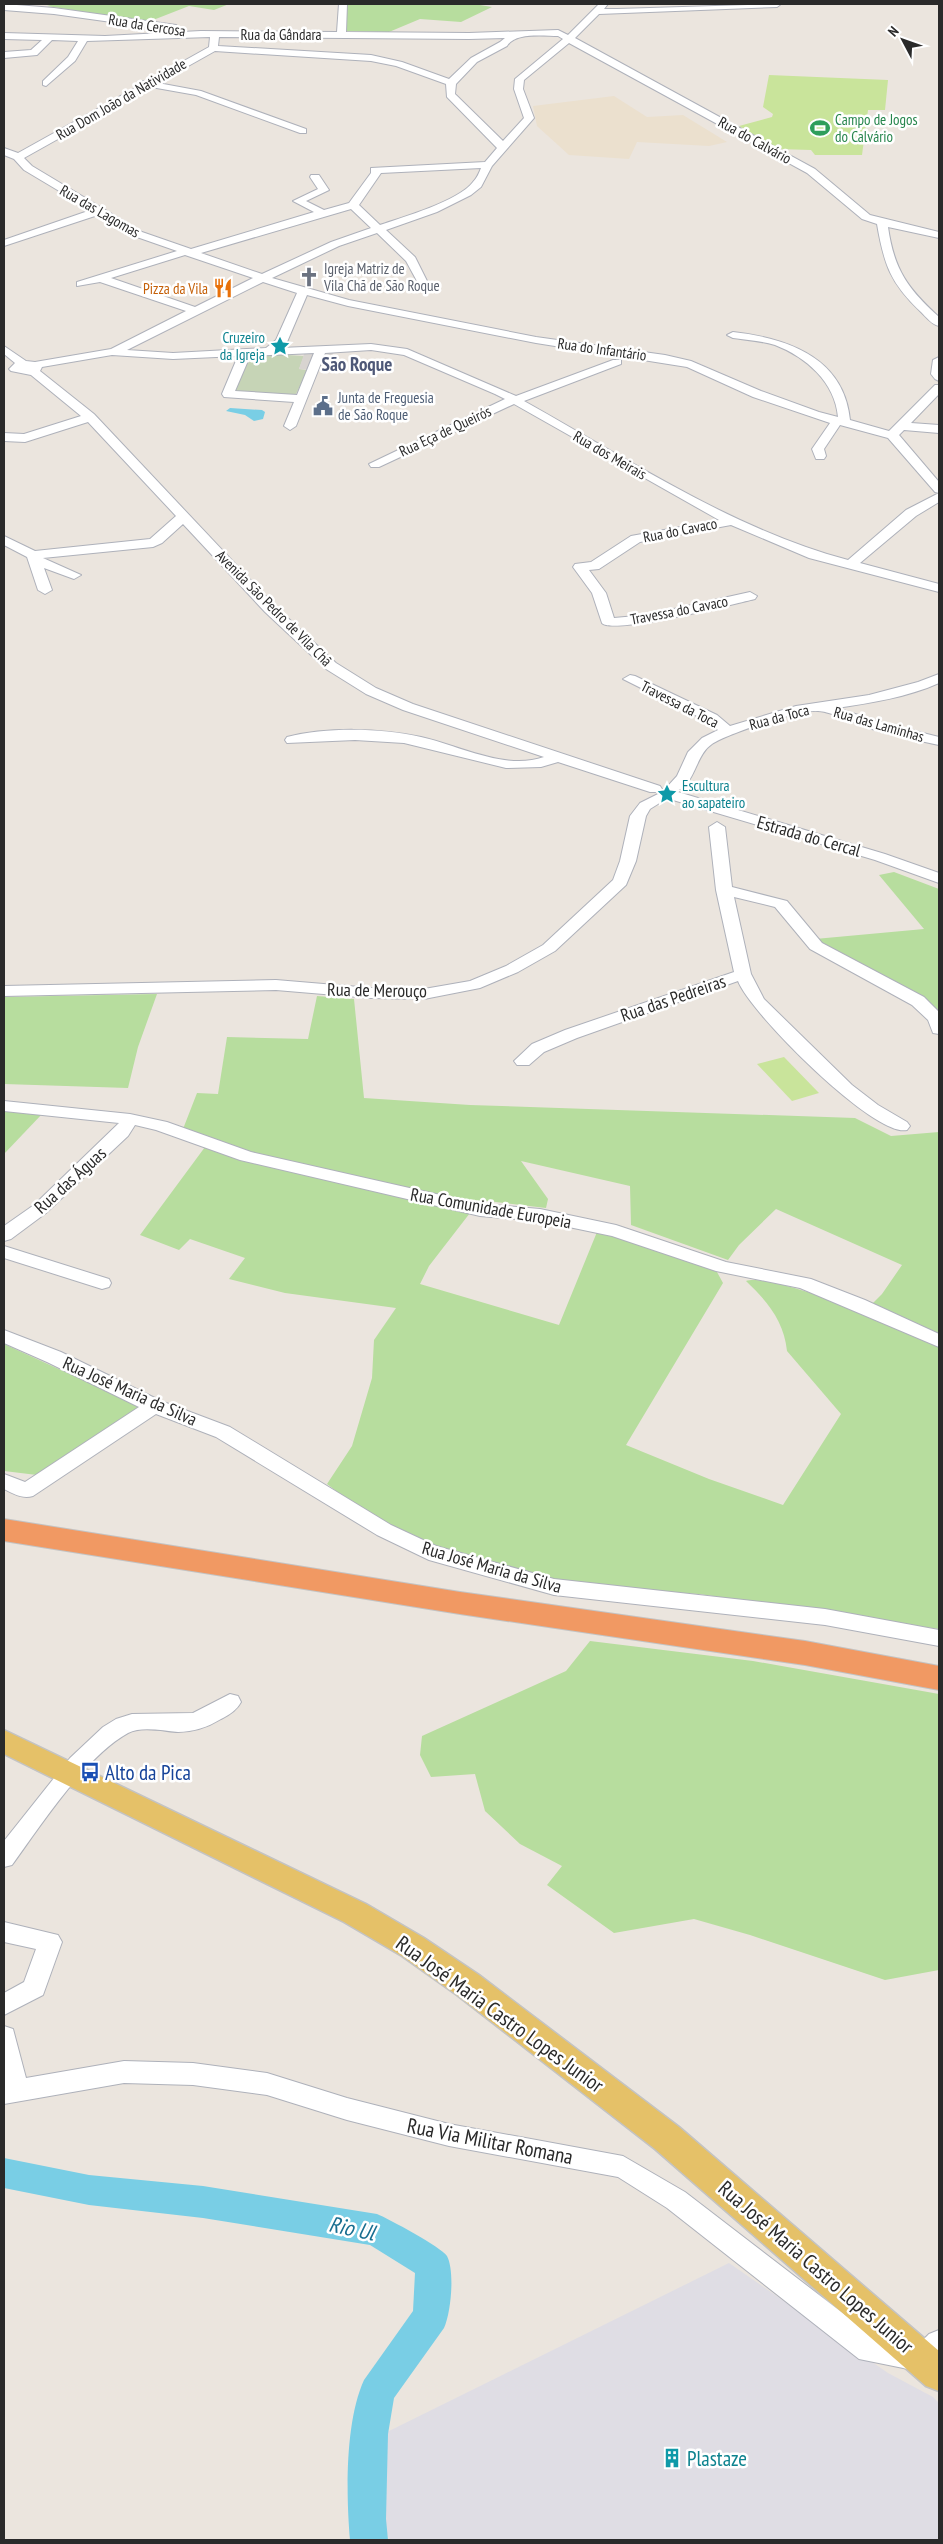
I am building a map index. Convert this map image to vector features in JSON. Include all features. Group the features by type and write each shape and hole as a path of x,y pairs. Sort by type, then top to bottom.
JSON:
{"highway":[{"path":"4,1521 478,1596 777,1639 939,1667"},
{"path":"4,1530 460,1603 805,1653 939,1678"}],"main road":[{"name":"Rua José Maria Castro Lopes Junior","path":"4,1741 355,1914 413,1947 468,1985 667,2138 934,2359"}],"street":[{"path":"341,34 343,4"},
{"path":"131,349 196,311 335,244 433,210 467,193 477,185 488,165 529,118 529,113 518,88 520,79 566,33 604,4"},
{"path":"596,11 636,11 778,4"},
{"name":"Rua da Cercosa","path":"4,7 54,11 163,26 201,34"},
{"path":"502,148 498,141 450,95 451,83 474,60 504,44 506,40 522,31"},
{"name":"Rua da Gândara","path":"4,36 84,38 201,34 522,31 566,33"},
{"name":"Rua do Calvário","path":"566,33 811,171 866,217 882,223 939,235"},
{"path":"215,34 212,48 371,58 399,64 451,83"},
{"path":"4,55 34,54 49,38"},
{"path":"46,83 72,59 84,38"},
{"name":"Rua Dom João da Natividade","path":"18,157 82,123 146,83 212,48"},
{"path":"146,83 198,93 303,131"},
{"name":"Rua das Lagomas","path":"4,151 18,157 28,168 138,234 263,278"},
{"path":"81,284 353,205 376,174 375,170 488,165"},
{"path":"315,177 324,190 298,201 323,213"},
{"path":"353,205 376,229 411,260 422,281"},
{"path":"4,243 99,211"},
{"path":"882,223 885,248 897,275 909,296 939,323"},
{"path":"919,231 939,224"},
{"path":"100,278 132,291 196,311"},
{"name":"Rua do Infantário","path":"263,278 348,303 536,340 665,358 691,364 758,394 815,415 892,435"},
{"path":"279,348 303,291"},
{"path":"733,335 779,343 818,367 837,387 841,421 818,448 820,456"},
{"name":"Rua dos Meirais","path":"22,368 131,349 173,356 246,352 279,348 371,347 406,352 499,391 697,504 732,521 814,555 939,588"},
{"name":"Avenida São Pedro de Vila Chã","path":"4,349 22,368 48,381 90,417 270,609 331,666 371,691 408,707 557,757 657,794"},
{"path":"290,426 321,349"},
{"path":"246,352 228,394 301,399"},
{"path":"939,360 937,374 939,377"},
{"name":"Rua Eça de Queirós","path":"375,464 496,407 617,362"},
{"path":"939,388 892,435 939,489"},
{"path":"4,437 25,438 90,417"},
{"path":"903,426 939,429"},
{"path":"851,564 911,512 939,497"},
{"path":"33,557 153,543 166,533 169,527 184,517"},
{"name":"Rua do Cavaco","path":"608,623 599,593 580,567 594,566 636,539 732,521"},
{"path":"4,540 33,557 74,575"},
{"path":"33,557 46,590"},
{"name":"Travessa do Cavaco","path":"608,623 647,619 750,596"},
{"name":"Rua da Toca","path":"676,793 693,754 707,741 728,731 796,710 869,699 923,686 939,678"},
{"name":"Travessa da Toca","path":"630,679 712,718 728,731"},
{"name":"Rua das Laminhas","path":"820,707 874,725 939,741"},
{"path":"292,740 339,736 418,741 498,763 528,764 548,762 557,757"},
{"path":"657,794 661,787 676,793"},
{"name":"Estrada do Cercal","path":"676,793 746,818 880,857 939,878"},
{"name":"Rua de Merouço","path":"4,991 276,985 371,993 424,994 474,984 512,969 549,948 620,882 628,861 638,816 657,794"},
{"name":"Rua das Pedreiras","path":"523,1061 538,1048 571,1034 743,974 724,890 717,827 710,806"},
{"path":"717,827 724,823 746,818"},
{"path":"724,890 782,904 816,946 918,1001 936,1018 939,1029"},
{"path":"743,974 748,990 768,1015 838,1084 875,1112 901,1126"},
{"name":"Rua Comunidade Europeia","path":"4,1106 50,1109 130,1119 161,1126 255,1158 480,1210 540,1215 616,1231 723,1267 804,1283 858,1304 939,1341"},
{"name":"Rua das Águas","path":"4,1235 40,1209 122,1132 130,1119"},
{"path":"4,1252 102,1283"},
{"name":"Rua José Maria da Silva","path":"4,1336 54,1357 154,1406 223,1432 384,1530 438,1554 554,1587 825,1617 939,1638"},
{"path":"4,1481 26,1491 154,1406"},
{"path":"4,1858 70,1773 88,1753 119,1727 140,1722 193,1722 214,1714 230,1702"},
{"path":"4,1932 50,1942 34,1988 4,2005"},
{"path":"4,2036 11,2071 11,2092"},
{"name":"Rua Via Militar Romana","path":"11,2092 124,2072 202,2075 267,2084 347,2109 449,2135 623,2167 676,2200 869,2350 934,2359"}],"shaded area":[{"path":"614,96 647,117 683,115 727,142 709,146 637,142 629,159 569,155 537,126 533,106"},
{"path":"305,351 334,351 328,371 299,369"},
{"path":"729,2263 888,2373 933,2397 939,2403 939,2540 389,2540 383,2518 383,2434"}],"green space":[{"path":"54,4 229,4 214,10 189,6 148,22 47,6"},
{"path":"335,4 474,4 492,7 461,22 420,19 389,32 344,31 343,5"},
{"path":"769,75 888,80 885,110 868,110 862,155 815,155 811,150 778,149 739,126 772,117 773,114 763,107"},
{"path":"252,353 304,356 299,369 308,370 295,396 234,393"},
{"path":"894,872 939,889 939,1011 923,997 849,960 815,939 924,929 879,875"},
{"path":"157,994 138,1047 128,1088 4,1084 4,997"},
{"path":"317,996 354,999 364,1098 470,1105 855,1118 891,1136 939,1132 939,1629 699,1594 655,1592 541,1578 442,1548 402,1531 353,1504 327,1484 352,1446 372,1378 374,1340 396,1308 285,1293 229,1279 245,1258 190,1239 179,1250 140,1235 205,1147 183,1129 197,1093 218,1094 227,1037 308,1039","holes":["521,1161 630,1186 631,1225 728,1260 739,1245 776,1209 902,1265 882,1294 864,1312 785,1286 755,1280 746,1281 773,1312 782,1330 787,1351 841,1414 783,1505 709,1479 626,1445 723,1283 717,1272 674,1255 597,1232 559,1325 420,1284 429,1266 480,1200 546,1208 548,1199"]},
{"path":"784,1057 819,1093 792,1101 757,1064"},
{"path":"4,1111 43,1113 4,1154"},
{"path":"4,1344 133,1403 138,1408 37,1475 4,1471"},
{"path":"590,1641 753,1661 939,1694 939,1970 885,1980 750,1935 694,1919 614,1933 547,1885 562,1866 520,1844 485,1811 475,1774 431,1777 420,1755 422,1736 566,1671"}],"water":[{"path":"230,408 262,410 265,412 263,419 254,421 245,415 226,411"}],"waterway":[{"name":"Rio Ul","path":"4,2173 89,2190 203,2202 377,2230 433,2265 431,2316 377,2392 369,2434 367,2519 369,2540"}],"place":[{"name":"Campo de Jogos do Calvário","path":"820,128"},
{"name":"Igreja Matriz de Vila Chã de São Roque","path":"309,277"},
{"name":"Pizza da Vila","path":"223,288"},
{"name":"Cruzeiro da Igreja","path":"280,346"},
{"name":"Junta de Freguesia de São Roque","path":"323,406"},
{"name":"Escultura ao sapateiro","path":"667,794"},
{"name":"Alto da Pica","path":"90,1772"},
{"name":"Plastaze","path":"672,2458"}],"district":[{"name":"São Roque","path":"357,364"}]}
